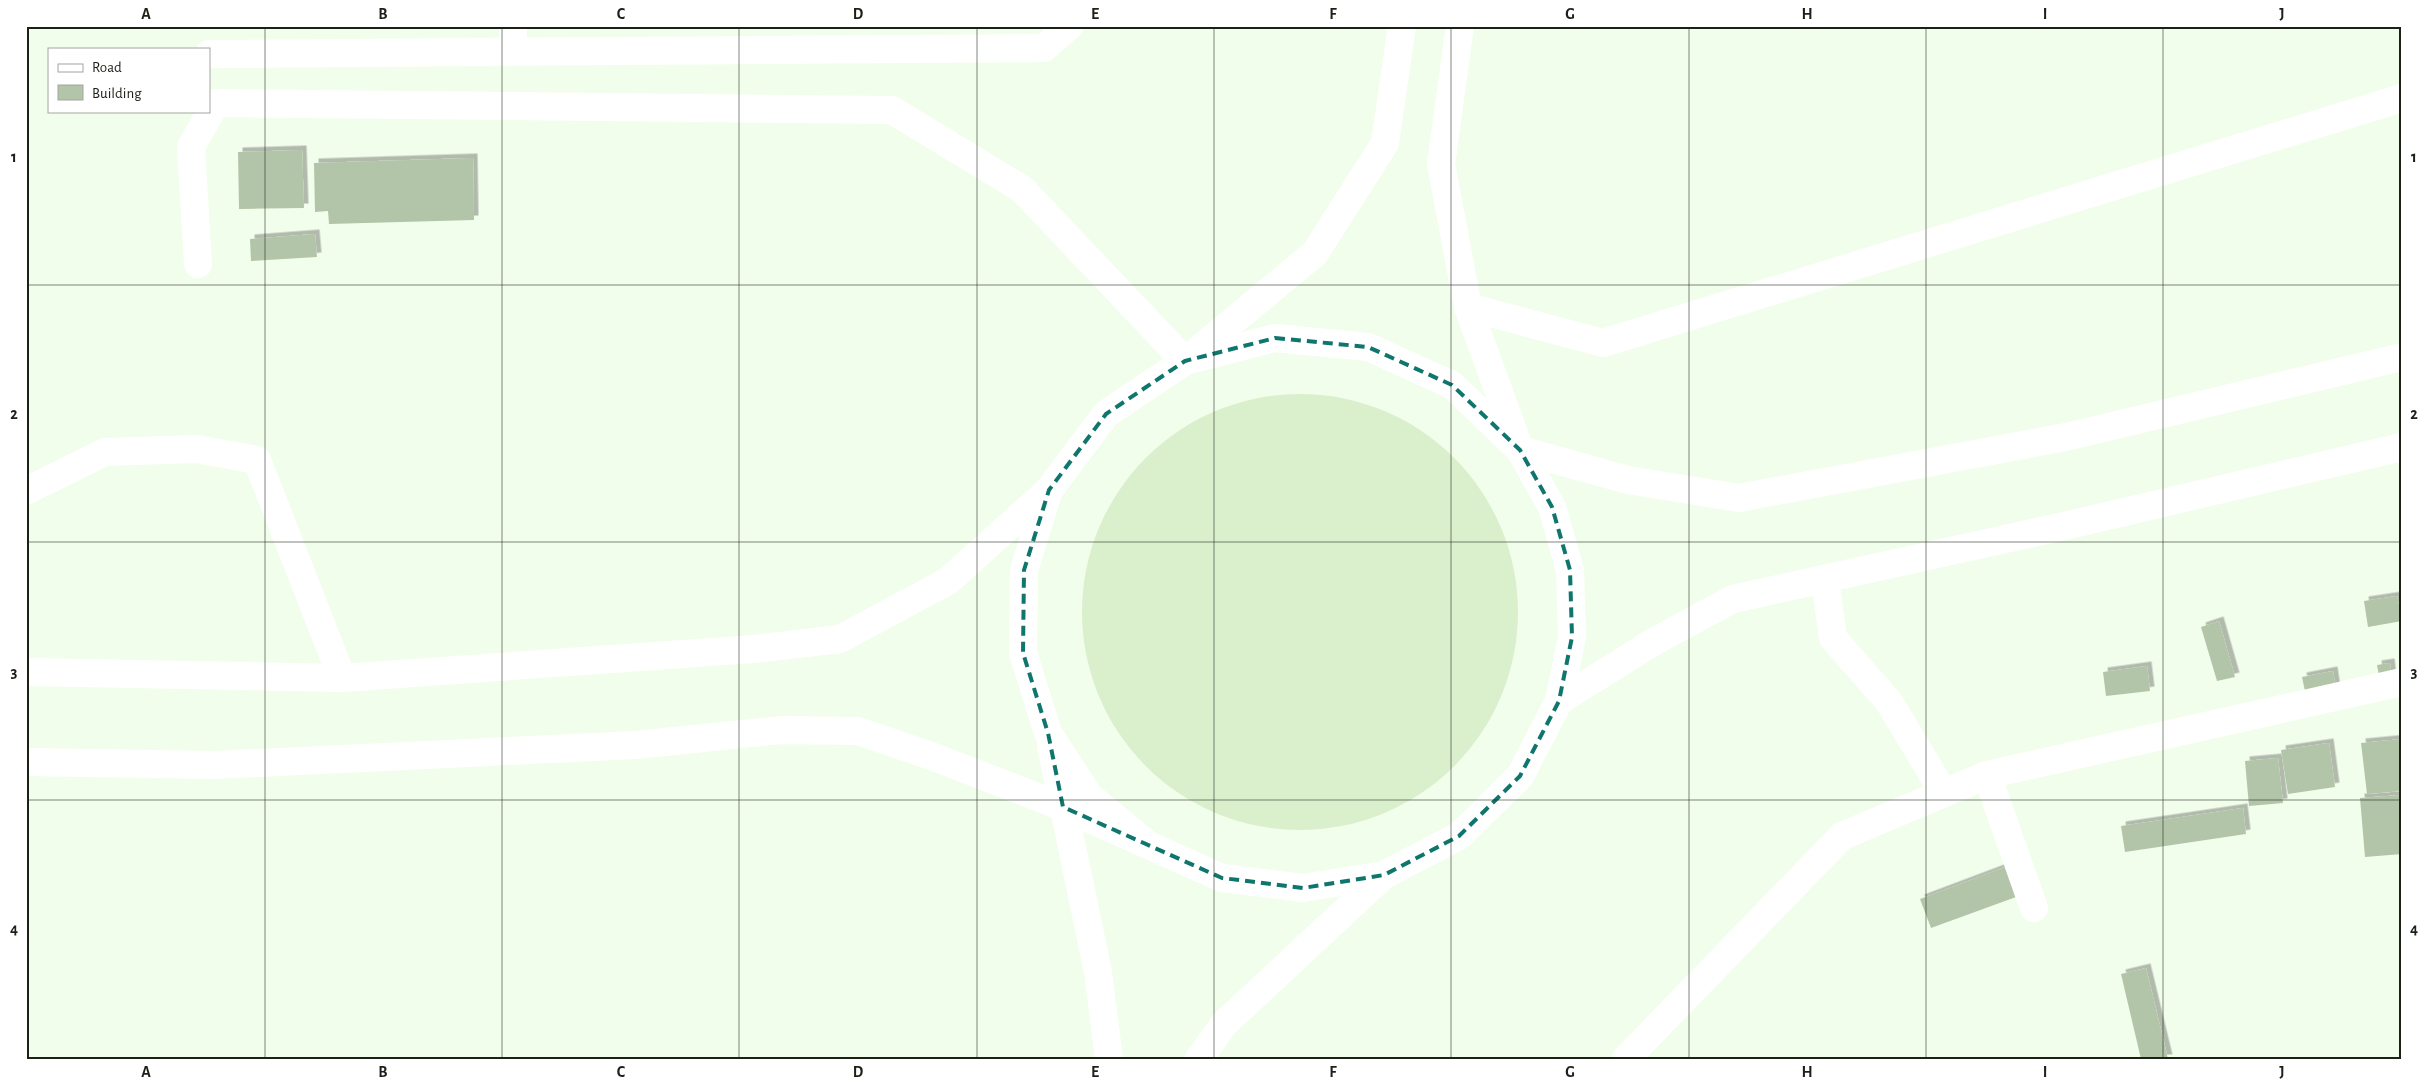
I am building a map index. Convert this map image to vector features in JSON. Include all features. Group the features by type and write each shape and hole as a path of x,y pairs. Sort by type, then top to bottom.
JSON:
{"main road":[{"path":"210,54 513,39 1044,48 1069,26"},
{"path":"26,672 342,678 754,649 840,639 948,581 1050,490 1106,414 1184,361 1315,253 1385,143 1402,26"},
{"path":"1199,1059 1224,1024 1384,874 1459,836 1520,776 1558,701 1572,636 1570,570 1552,507 1520,450 1468,307 1441,164 1460,26"},
{"path":"212,93 892,110 1022,189 1184,361"},
{"path":"1468,307 1603,343 2402,98"},
{"path":"198,264 191,147 205,112"},
{"path":"1184,361 1275,338 1368,347 1452,385 1520,450 1628,480 1739,498 2066,437 2402,357"},
{"path":"1558,701 1655,642 1733,599 2073,524 2402,447"},
{"path":"26,491 105,452 196,449 257,460 342,678"},
{"path":"1050,490 1024,570 1023,653 1048,733 1098,972 1109,1059"},
{"path":"1825,579 1833,638 1889,702 1944,794"},
{"path":"1626,1059 1842,836 1987,775 2402,682"},
{"path":"26,762 215,765 636,745 781,730 858,731 934,757 1063,807 1222,878 1303,888 1384,874"},
{"path":"1048,733 1089,796 1147,844"},
{"path":"1987,775 2034,908"}],"highlighted area":[{"path":"1275,338 1368,347 1452,385 1520,450 1552,507 1570,570 1572,637 1559,701 1520,776 1459,836 1384,875 1303,888 1222,878 1063,807 1048,733 1023,653 1024,570 1049,490 1106,414 1185,361"}],"green space":[{"path":"1300,394 1342,398 1383,411 1421,431 1454,458 1481,491 1501,529 1514,570 1518,612 1514,654 1501,695 1481,733 1454,766 1421,793 1383,813 1342,826 1300,830 1258,826 1217,813 1179,793 1146,766 1119,733 1099,695 1086,654 1082,612 1086,570 1099,529 1119,491 1146,458 1179,431 1217,411 1258,398"}],"building":[{"path":"302,150 304,208 239,209 238,152"},
{"path":"473,158 474,220 329,224 328,211 315,212 314,163"},
{"path":"315,234 317,257 251,261 250,239"},
{"path":"2397,596 2402,621 2368,627 2364,601"},
{"path":"2219,621 2235,677 2217,681 2201,627"},
{"path":"2390,663 2392,679 2380,681 2377,665"},
{"path":"2147,666 2150,691 2106,696 2103,672"},
{"path":"2333,671 2336,691 2306,696 2302,677"},
{"path":"2402,739 2402,791 2367,794 2361,743"},
{"path":"2329,743 2335,787 2288,794 2281,750"},
{"path":"2278,758 2283,803 2249,806 2245,761"},
{"path":"2402,795 2402,854 2365,857 2360,798"},
{"path":"2243,808 2246,834 2125,852 2121,826"},
{"path":"2005,867 2016,897 1931,928 1920,899"},
{"path":"2146,968 2168,1059 2141,1059 2121,974"}]}
